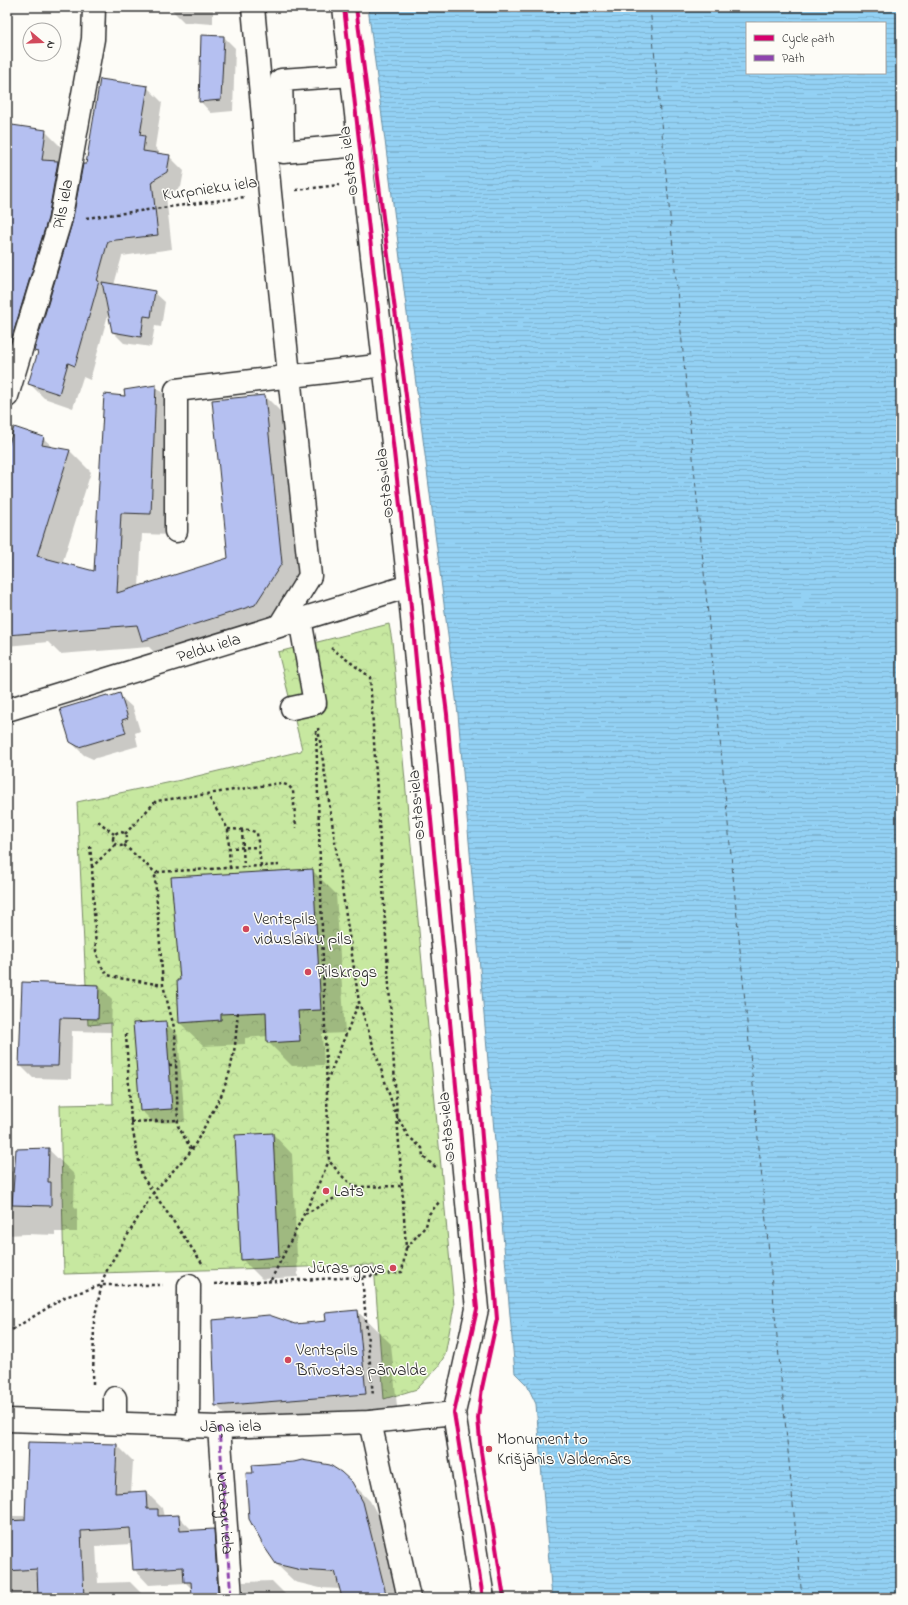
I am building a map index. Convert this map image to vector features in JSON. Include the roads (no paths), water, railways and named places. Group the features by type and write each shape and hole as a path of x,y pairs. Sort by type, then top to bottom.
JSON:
{"street":[{"name":"Pils iela","path":"7,396 12,367 60,221 93,39 94,7"},
{"path":"253,7 270,193 310,576 290,622 315,703 292,708"},
{"name":"Ostas iela","path":"344,7 353,75 359,145 409,586 477,1309 454,1413 483,1598"},
{"path":"353,75 281,80 283,152 359,145"},
{"path":"176,531 176,390 385,364"},
{"name":"Peldu iela","path":"7,710 409,586"},
{"path":"188,1427 189,1286"},
{"path":"115,1398 115,1423"},
{"name":"Jāņa iela","path":"7,1420 219,1427 370,1422 454,1413"},
{"path":"370,1422 409,1598"},
{"name":"Nabagu iela","path":"219,1427 232,1598"}],"water":[{"path":"368,7 901,7 901,1598 552,1598 536,1404 527,1385 515,1373 458,714"}],"place":[{"name":"Ventspils viduslaiku pils","path":"246,929"},
{"name":"Pilskrogs","path":"308,972"},
{"name":"Lats","path":"326,1191"},
{"name":"Jūras govs","path":"393,1268"},
{"name":"Ventspils Brīvostas pārvalde","path":"288,1360"},
{"name":"Monument to Krišjānis Valdemārs","path":"489,1449"}]}
